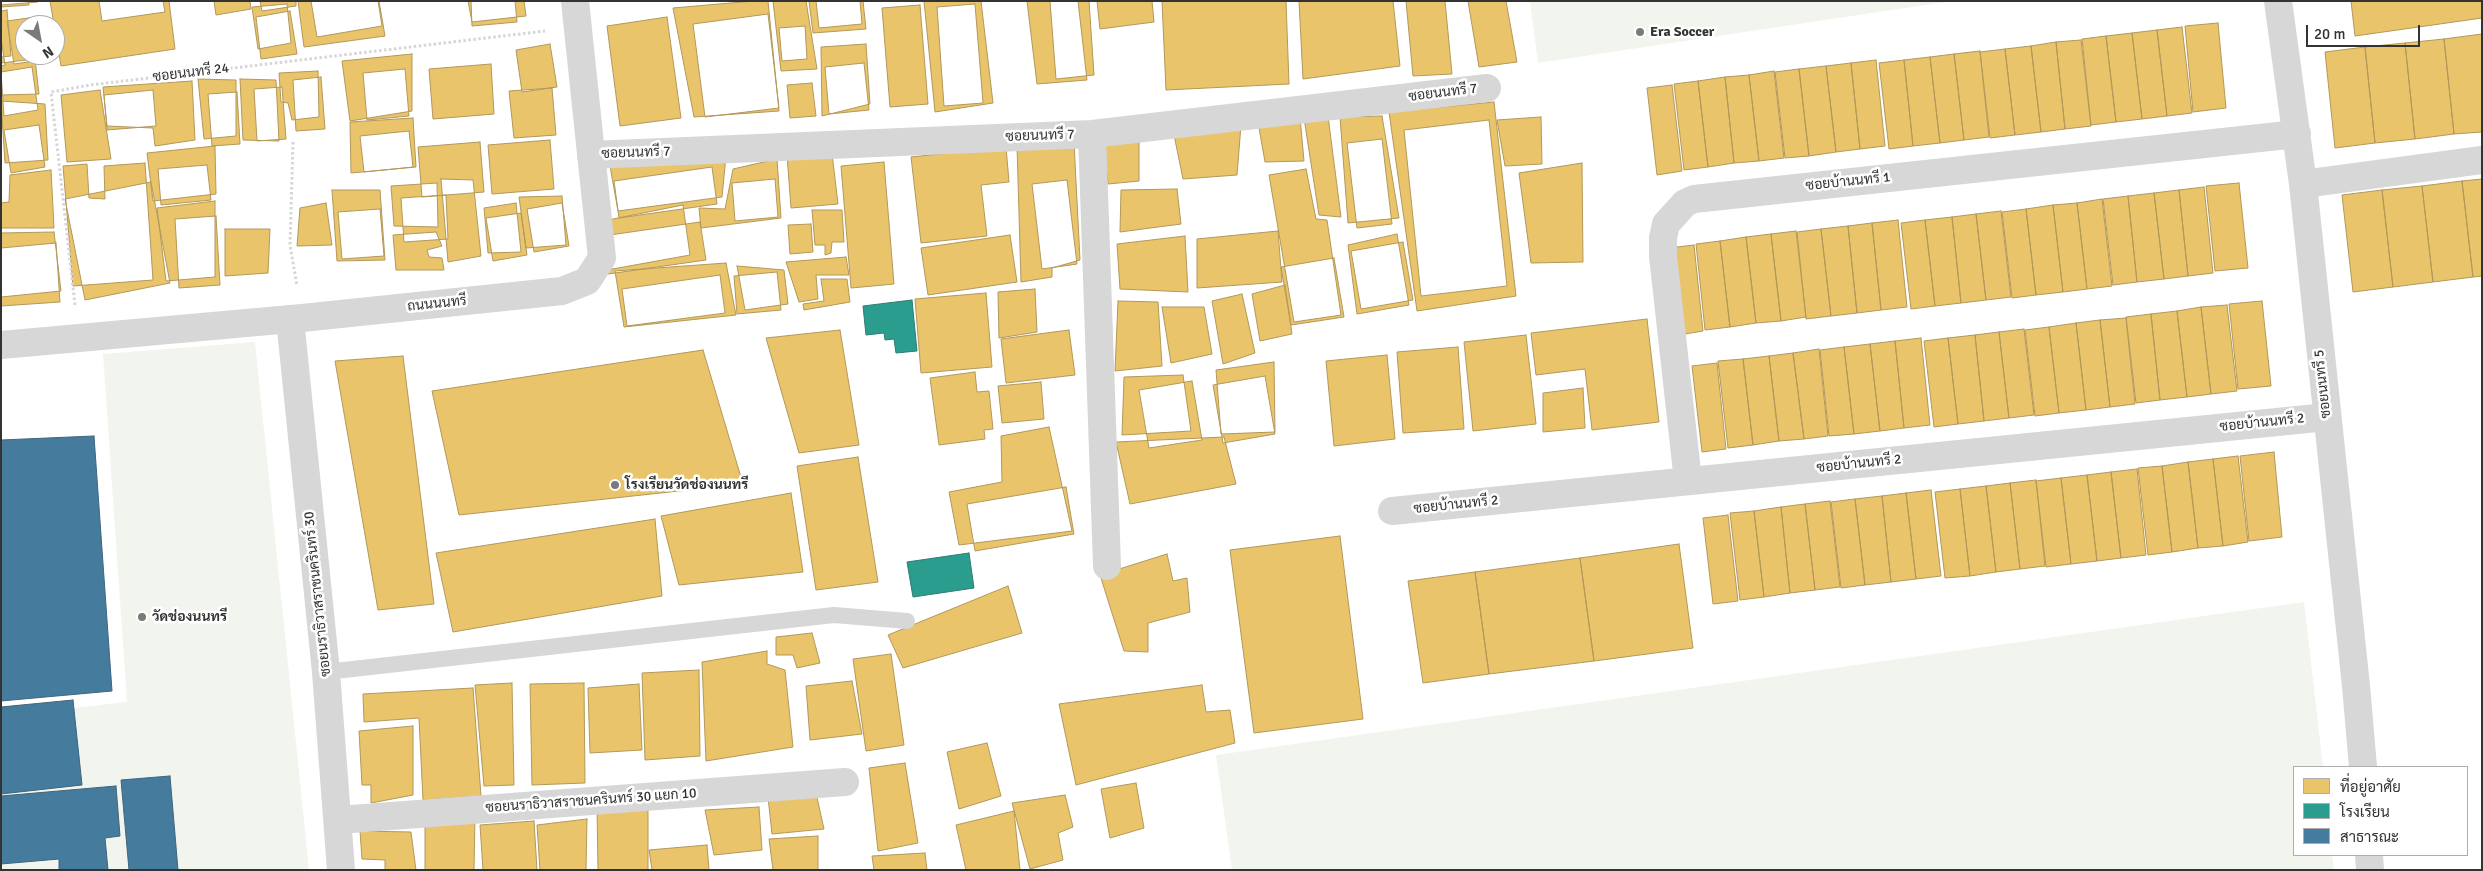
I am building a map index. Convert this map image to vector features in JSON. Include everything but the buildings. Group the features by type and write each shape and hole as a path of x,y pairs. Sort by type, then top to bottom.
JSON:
{"street":[{"name":"ซอยนนทรี 5","path":"2278,1 2297,134 2356,686 2362,766"},
{"name":"ถนนนนทรี","path":"1,345 296,319 562,291 587,281 602,258 576,14"},
{"name":"ซอยนนทรี 7","path":"591,155 1092,134 1487,88"},
{"path":"1092,134 1107,566"},
{"name":"ซอยบ้านนทรี 1","path":"1688,482 1663,256 1663,238 1666,224 1685,203 1694,199 2297,134"},
{"path":"2302,184 2482,160"},
{"name":"ซอยนราธิวาสราชนครินทร์ 30","path":"296,319 341,870"},
{"name":"ซอยบ้านนทรี 2","path":"1392,511 2327,417"},
{"name":"ซอยนราธิวาสราชนครินทร์ 30 แยก 10","path":"338,820 845,782"},
{"path":"2369,856 2370,870"}],"lane":[{"path":"326,672 834,615 907,621"}],"path":[{"name":"ซอยนนทรี 24","path":"78,338 51,92 576,14"},
{"path":"293,142 290,245 296,319"}],"shaded area":[{"name":"Era Soccer","path":"1530,1 1952,1 1538,63"},
{"name":"วัดช่องนนทรี","path":"255,342 309,870 1,870 1,716 127,702 103,354"},
{"path":"2304,602 2323,766 2293,766 2293,856 2332,856 2334,870 1232,870 1216,755"}],"place":[{"name":"Era Soccer","path":"1640,32"},
{"name":"โรงเรียนวัดช่องนนทรี","path":"615,485"},
{"name":"วัดช่องนนทรี","path":"142,617"}]}
